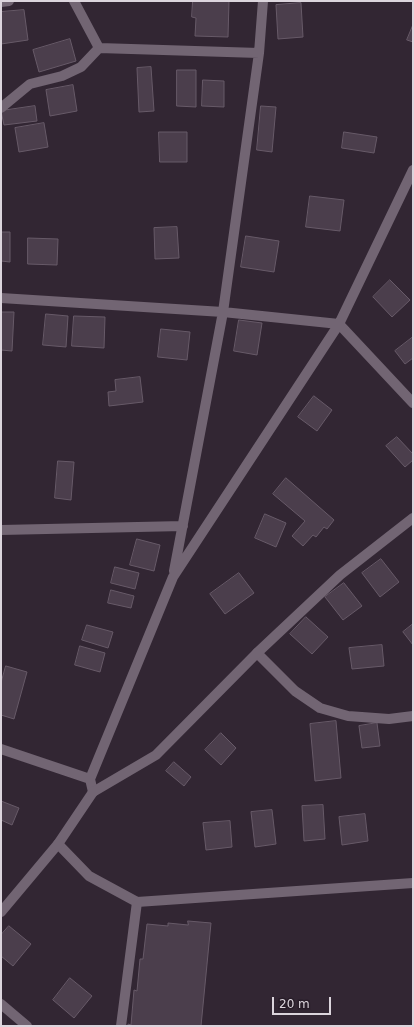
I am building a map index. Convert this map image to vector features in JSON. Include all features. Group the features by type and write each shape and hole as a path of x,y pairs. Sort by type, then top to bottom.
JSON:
{"street":[{"path":"1,2 9,1"},
{"path":"74,1 99,48"},
{"path":"173,577 223,312 259,53 263,1"},
{"path":"1,108 30,84 62,76 81,67 99,48 259,53"},
{"path":"93,792 90,779 173,577 339,324 413,170"},
{"path":"1,298 223,312 339,324 413,402"},
{"path":"1,912 58,844 93,792 156,755 257,653 340,575 413,518"},
{"path":"1,530 183,526"},
{"path":"257,653 295,691 320,708 348,716 389,719 413,716"},
{"path":"1,749 90,779"},
{"path":"58,844 89,876 137,902 413,883"},
{"path":"121,1026 137,902"},
{"path":"1,1004 27,1026"}],"building":[{"path":"193,1 229,1 228,37 195,36 196,18 192,17"},
{"path":"301,3 303,37 278,39 276,5"},
{"path":"24,10 28,40 1,44 1,12"},
{"path":"413,25 413,42 407,40"},
{"path":"70,39 76,61 39,72 33,50"},
{"path":"151,67 154,111 139,112 137,68"},
{"path":"177,70 196,70 196,107 177,106"},
{"path":"203,80 224,81 224,107 202,106"},
{"path":"73,85 77,111 50,116 46,90"},
{"path":"35,106 37,121 4,125 1,111"},
{"path":"261,106 276,107 272,152 257,150"},
{"path":"44,123 48,147 19,152 15,128"},
{"path":"159,132 187,132 187,162 160,162"},
{"path":"344,132 377,137 374,153 342,148"},
{"path":"310,196 344,200 340,231 306,227"},
{"path":"177,227 179,258 155,259 154,228"},
{"path":"1,232 10,232 10,262 1,261"},
{"path":"246,236 279,241 274,272 241,267"},
{"path":"28,238 58,239 57,265 28,264"},
{"path":"390,280 410,300 392,317 373,297"},
{"path":"1,312 14,312 12,351 1,350"},
{"path":"46,314 68,316 66,347 43,345"},
{"path":"74,316 105,317 104,348 72,346"},
{"path":"239,320 262,323 257,355 234,351"},
{"path":"161,329 190,332 187,360 158,357"},
{"path":"413,337 413,358 405,364 395,351"},
{"path":"140,377 143,402 109,406 108,392 116,391 115,380"},
{"path":"314,396 332,410 317,431 298,417"},
{"path":"397,437 413,454 413,460 405,467 386,446"},
{"path":"58,461 74,462 71,500 55,498"},
{"path":"286,478 334,520 327,529 324,527 316,537 313,535 303,546 292,536 305,521 273,494"},
{"path":"265,514 286,523 276,547 255,538"},
{"path":"137,539 160,545 154,571 130,565"},
{"path":"381,559 399,582 380,597 362,573"},
{"path":"115,567 139,573 135,589 111,583"},
{"path":"239,573 254,593 225,614 210,594"},
{"path":"344,583 362,606 343,620 325,597"},
{"path":"111,590 134,596 131,608 108,603"},
{"path":"306,617 328,637 312,654 290,634"},
{"path":"413,624 413,645 403,632"},
{"path":"87,625 113,632 108,648 82,640"},
{"path":"382,645 384,666 352,669 349,648"},
{"path":"80,646 105,653 100,672 75,665"},
{"path":"6,666 27,672 14,719 1,715 1,683"},
{"path":"336,721 341,778 315,781 310,724"},
{"path":"377,723 380,746 362,748 359,726"},
{"path":"221,733 236,748 221,765 205,750"},
{"path":"174,762 191,777 184,786 166,771"},
{"path":"1,801 19,808 12,825 1,820"},
{"path":"323,805 325,839 304,841 302,806"},
{"path":"272,810 276,844 255,847 251,812"},
{"path":"365,814 368,841 342,845 339,817"},
{"path":"230,821 232,847 206,850 203,823"},
{"path":"188,921 211,923 201,1026 128,1026 128,1024 131,1025 134,990 137,991 140,959 143,959 147,924 168,926 168,923 188,925"},
{"path":"9,926 31,944 13,966 1,956 1,935"},
{"path":"70,978 92,996 74,1018 53,1000"}]}
